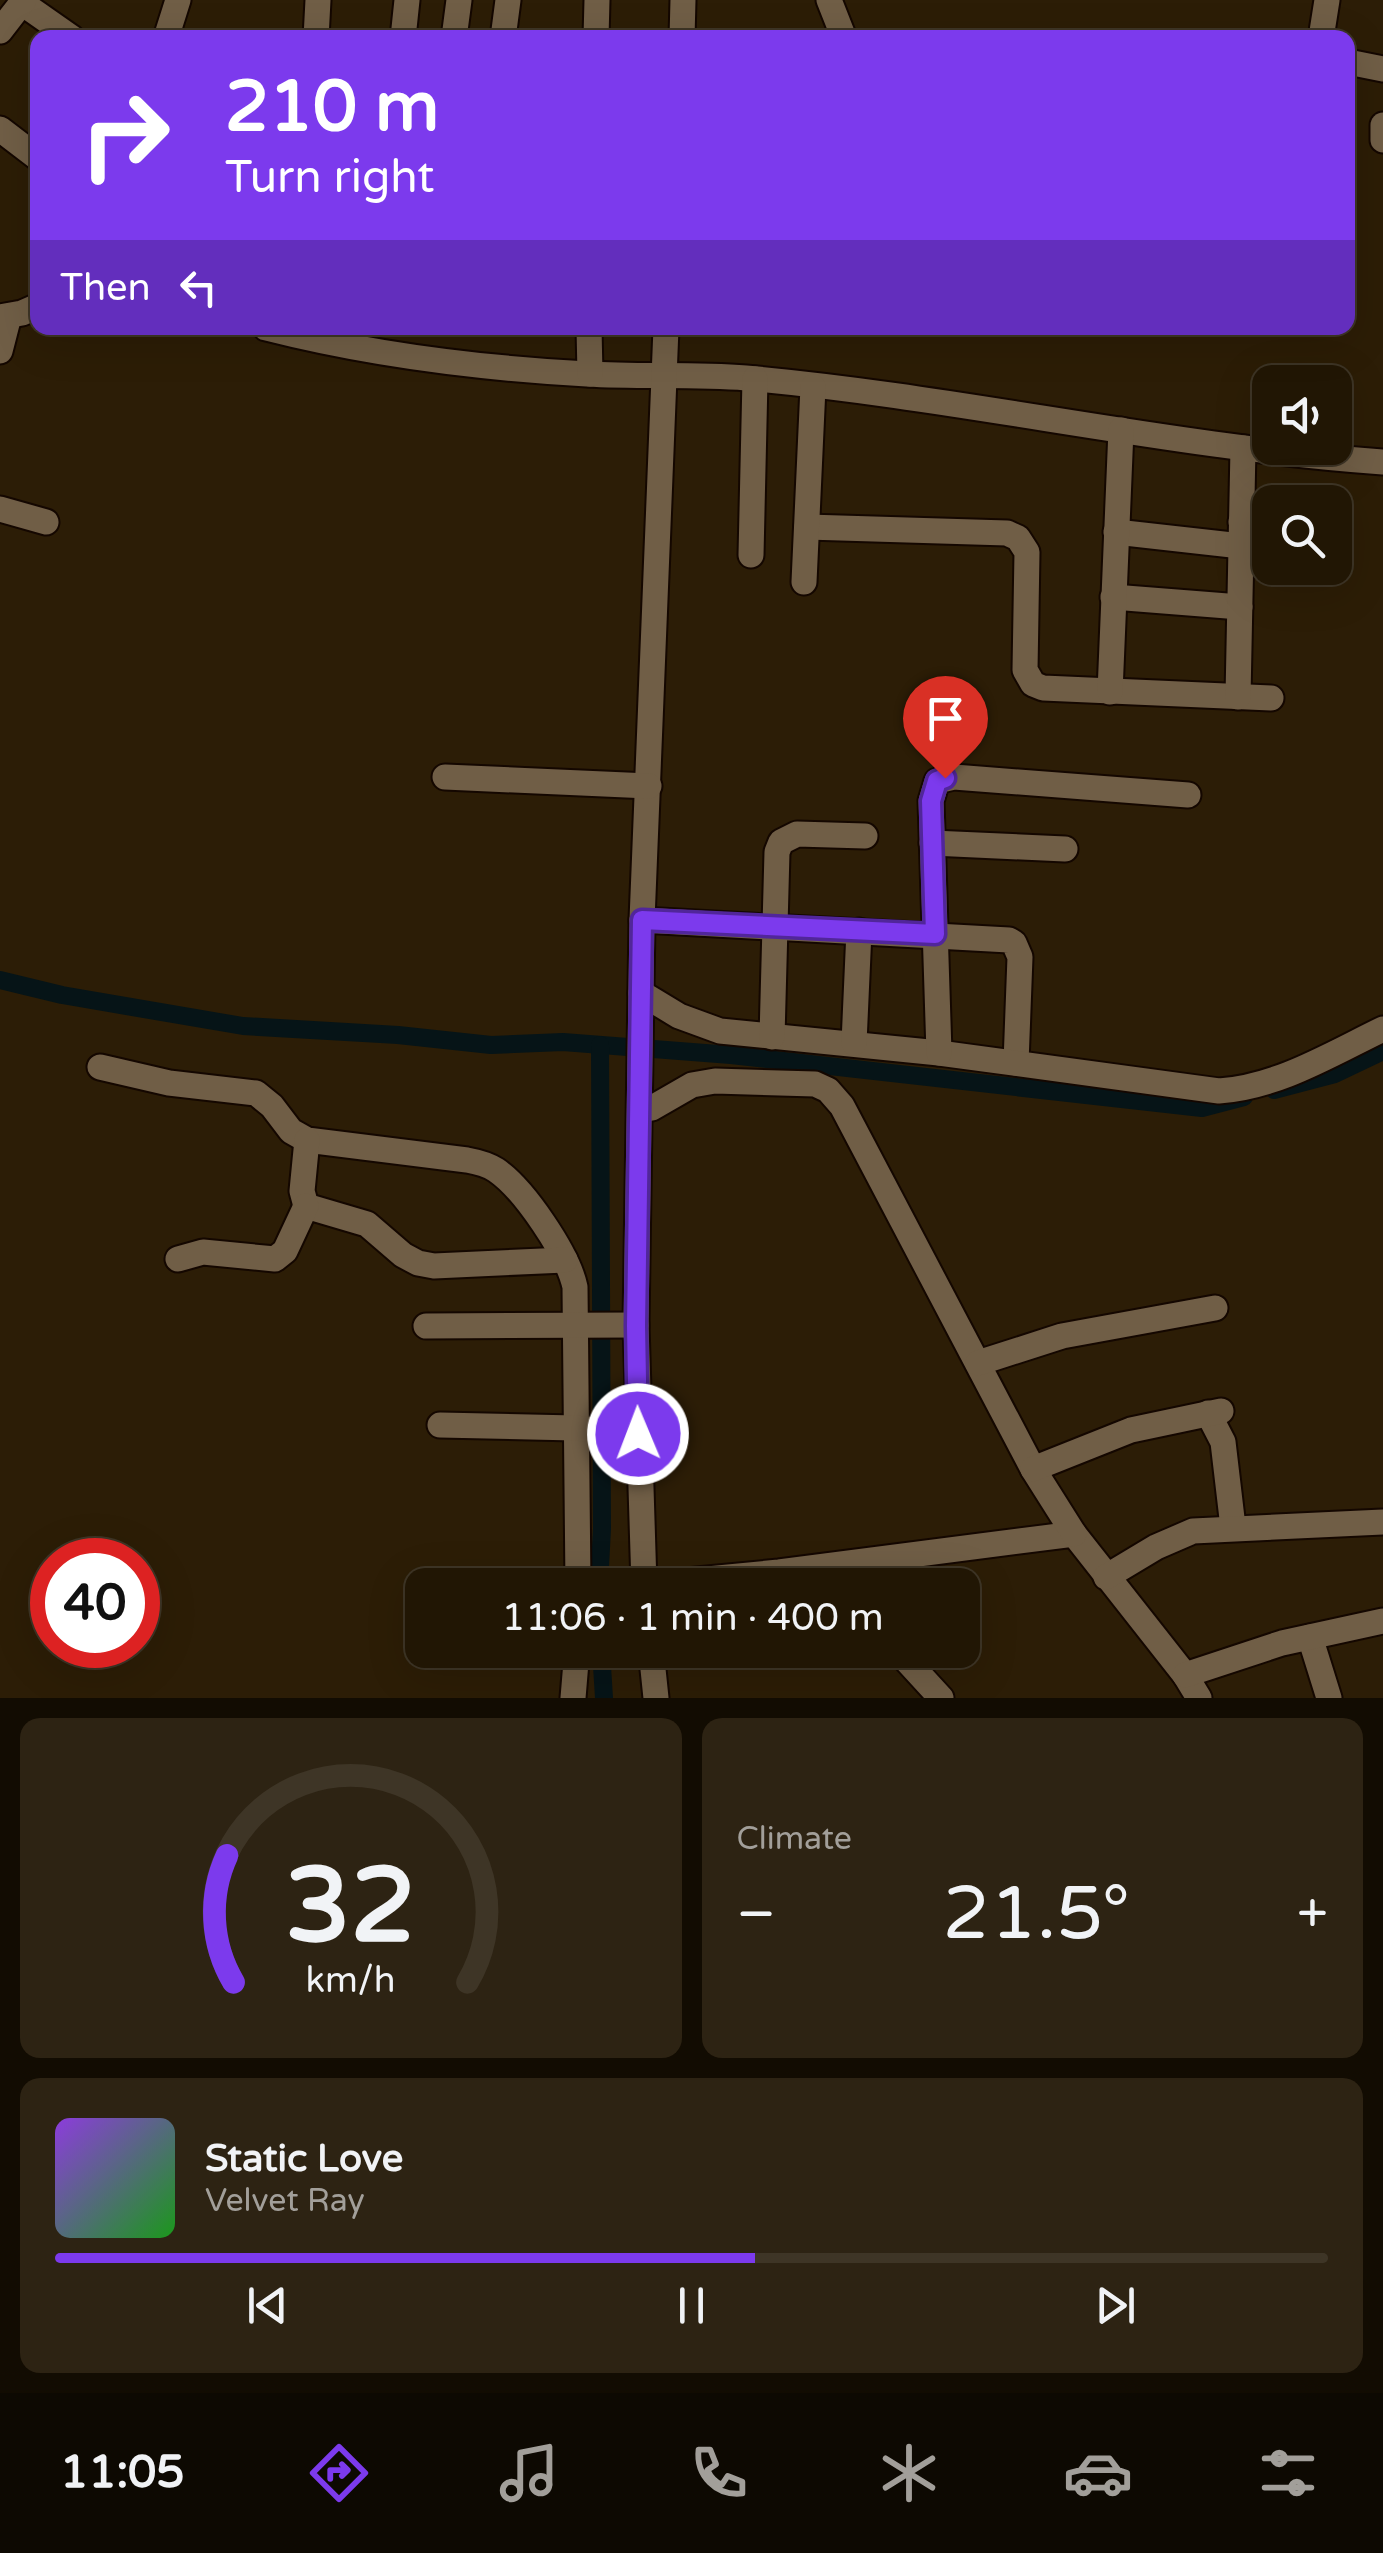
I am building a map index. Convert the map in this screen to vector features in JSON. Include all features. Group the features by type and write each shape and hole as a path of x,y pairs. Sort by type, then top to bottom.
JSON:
{"street":[{"path":"169,30 178,0"},
{"path":"316,30 318,0"},
{"path":"404,30 407,0"},
{"path":"455,30 459,0"},
{"path":"505,30 508,0"},
{"path":"596,30 597,0"},
{"path":"682,30 684,0"},
{"path":"1322,30 1328,0"},
{"path":"831,1 841,30"},
{"path":"0,30 19,2 60,30"},
{"path":"1355,63 1383,69"},
{"path":"1383,125 1383,140"},
{"path":"0,129 30,152"},
{"path":"0,352 5,316 30,308"},
{"path":"293,335 414,359 590,374 664,373 755,379 1242,448 1383,462"},
{"path":"590,335 590,374"},
{"path":"581,1568 606,1430 606,1325 641,1099 642,920 666,335"},
{"path":"751,555 755,379"},
{"path":"804,582 813,387"},
{"path":"1110,692 1121,430"},
{"path":"1238,697 1242,448"},
{"path":"0,509 46,522"},
{"path":"806,527 1012,534 1026,552 1025,670 1043,688 1270,698"},
{"path":"1116,532 1241,534 1252,530"},
{"path":"1113,597 1240,607"},
{"path":"445,777 649,786"},
{"path":"940,1054 932,844 933,788 937,781 945,778 1188,796"},
{"path":"772,1037 777,852 781,842 797,834 864,836"},
{"path":"932,844 1065,849"},
{"path":"642,920 1009,940 1018,948 1016,1063"},
{"path":"854,1043 860,931"},
{"path":"641,999 698,1025 772,1037 854,1043 1190,1088 1244,1089 1301,1068 1383,1029"},
{"path":"100,1067 169,1084 256,1094 272,1106 291,1131 307,1140 483,1163 504,1176 566,1260 575,1287 606,1325 606,1430 640,1568"},
{"path":"641,1099 652,1108 702,1082 800,1081 828,1090 842,1106 1034,1470 1074,1534 1200,1698"},
{"path":"178,1259 202,1252 275,1259 285,1252 306,1206 302,1192 307,1140"},
{"path":"306,1206 367,1224 418,1263 434,1266 566,1260"},
{"path":"978,1363 1062,1336 1215,1308"},
{"path":"426,1326 606,1325"},
{"path":"1034,1470 1118,1434 1214,1412 1223,1442 1233,1526"},
{"path":"440,1425 606,1430"},
{"path":"1106,1577 1193,1530 1383,1522"},
{"path":"885,1568 1074,1534"},
{"path":"1185,1674 1230,1658 1383,1622"},
{"path":"1310,1637 1328,1698"},
{"path":"574,1698 585,1668"},
{"path":"653,1668 656,1698"},
{"path":"914,1668 941,1698"}],"waterway":[{"path":"0,980 62,995 243,1026 491,1045 563,1042 731,1055 1202,1108 1244,1097"},
{"path":"600,1045 600,1568"},
{"path":"1274,1090 1335,1074 1383,1051"},
{"path":"602,1668 604,1698"}],"route":[{"path":"638,1434 642,920 935,934 931,801 937,781 945,778"}]}
